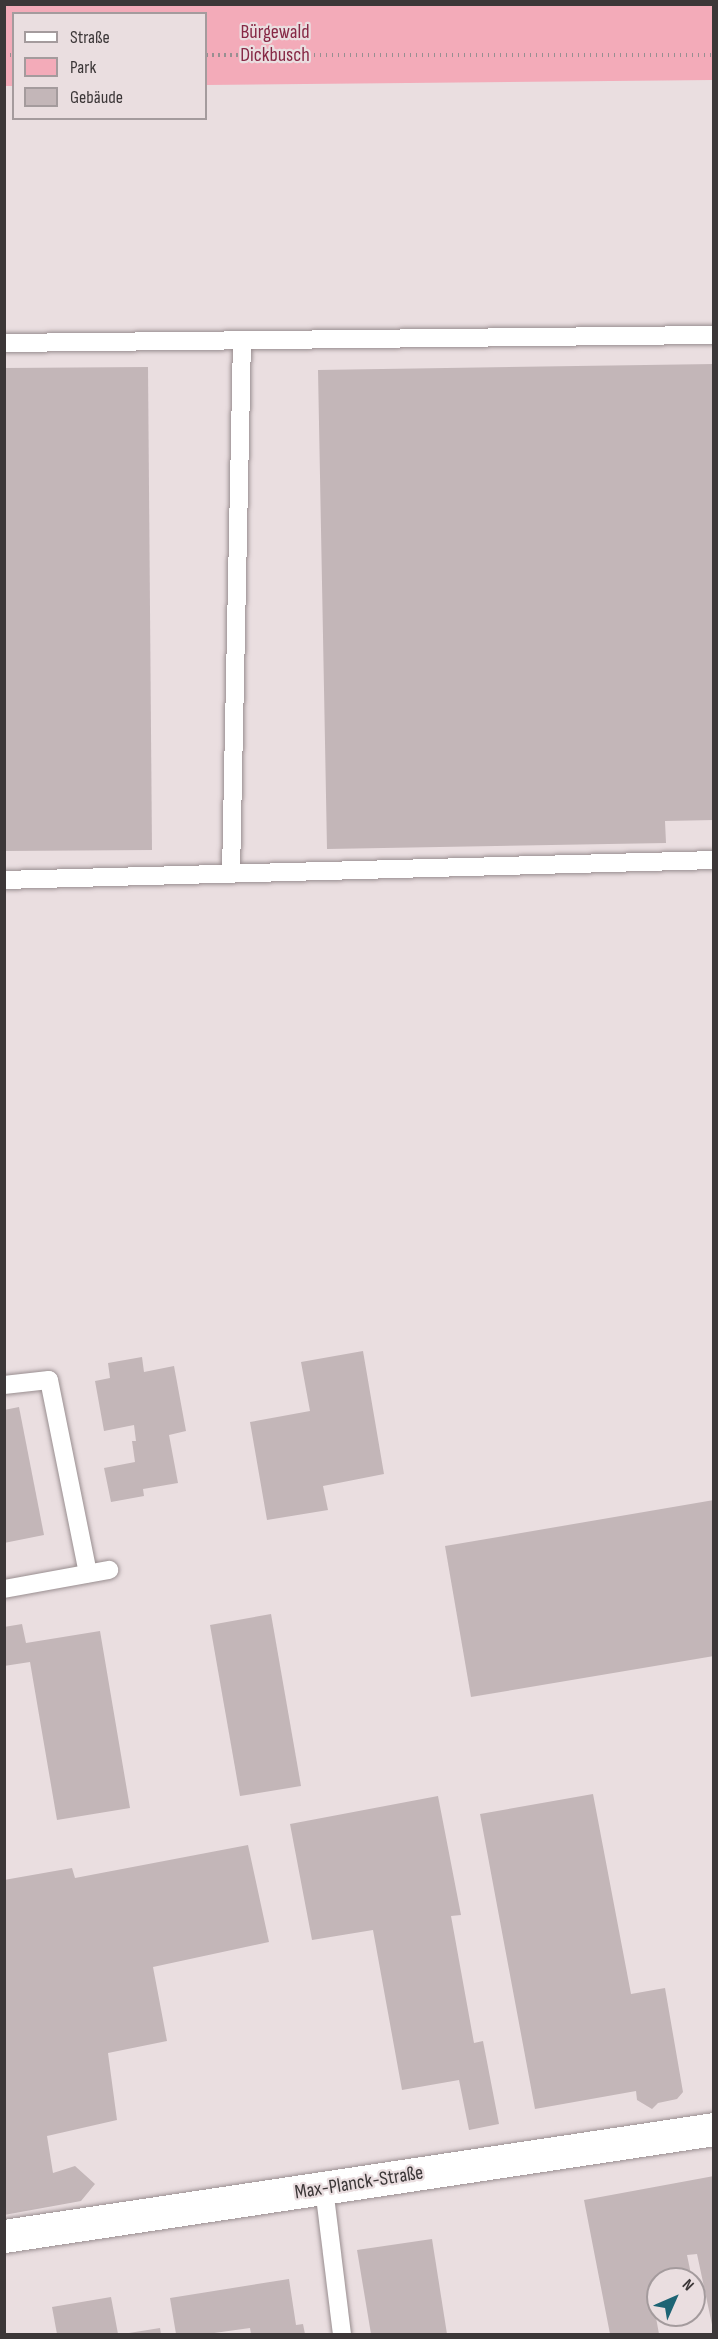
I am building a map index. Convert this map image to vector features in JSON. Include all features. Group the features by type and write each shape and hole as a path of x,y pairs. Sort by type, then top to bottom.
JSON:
{"street":[{"name":"Max-Planck-Straße","path":"4,2236 714,2129"}],"lane":[{"path":"4,343 714,335"},
{"path":"231,873 242,340"},
{"path":"4,880 714,860"},
{"path":"4,1384 49,1380 87,1573"},
{"path":"4,1589 109,1570"},
{"path":"324,2188 342,2334"}],"path":[{"path":"207,55 714,55"}],"green space":[{"name":"Bürgewald Dickbusch","path":"4,5 713,5 713,80 207,85 207,12 12,12 12,86 5,86"}],"building":[{"path":"714,364 714,820 665,821 666,843 327,849 318,370"},
{"path":"148,367 152,850 4,851 4,368"},
{"path":"363,1351 384,1474 323,1486 328,1510 267,1520 250,1422 310,1411 301,1362"},
{"path":"142,1357 144,1372 174,1366 186,1431 169,1435 178,1483 143,1489 144,1496 111,1502 104,1468 135,1462 132,1441 136,1441 134,1425 104,1431 95,1381 110,1378 108,1363"},
{"path":"19,1407 44,1535 4,1543 4,1410"},
{"path":"714,1500 714,1656 471,1697 445,1546"},
{"path":"271,1614 301,1786 240,1796 210,1625"},
{"path":"22,1624 26,1643 100,1631 130,1808 57,1820 30,1662 4,1666 4,1627"},
{"path":"593,1794 631,1994 665,1988 683,2092 677,2099 658,2103 652,2109 637,2100 636,2091 535,2109 480,1814"},
{"path":"438,1796 461,1915 451,1916 474,2043 483,2041 499,2124 469,2130 459,2080 402,2090 373,1930 312,1940 290,1824"},
{"path":"248,1845 269,1942 153,1967 167,2041 108,2053 117,2120 47,2136 53,2173 75,2166 95,2184 81,2201 4,2215 4,1880 72,1868 75,1878"},
{"path":"714,2176 714,2334 706,2296 706,2267 700,2267 697,2254 687,2255 690,2267 646,2267 646,2327 658,2327 659,2334 610,2334 584,2200"},
{"path":"432,2239 447,2334 371,2334 357,2250"},
{"path":"289,2279 296,2325 303,2324 305,2334 251,2334 250,2328 207,2334 176,2334 170,2298"},
{"path":"111,2297 118,2334 57,2334 52,2307"},
{"path":"160,2328 161,2334 129,2334 129,2333"}]}
